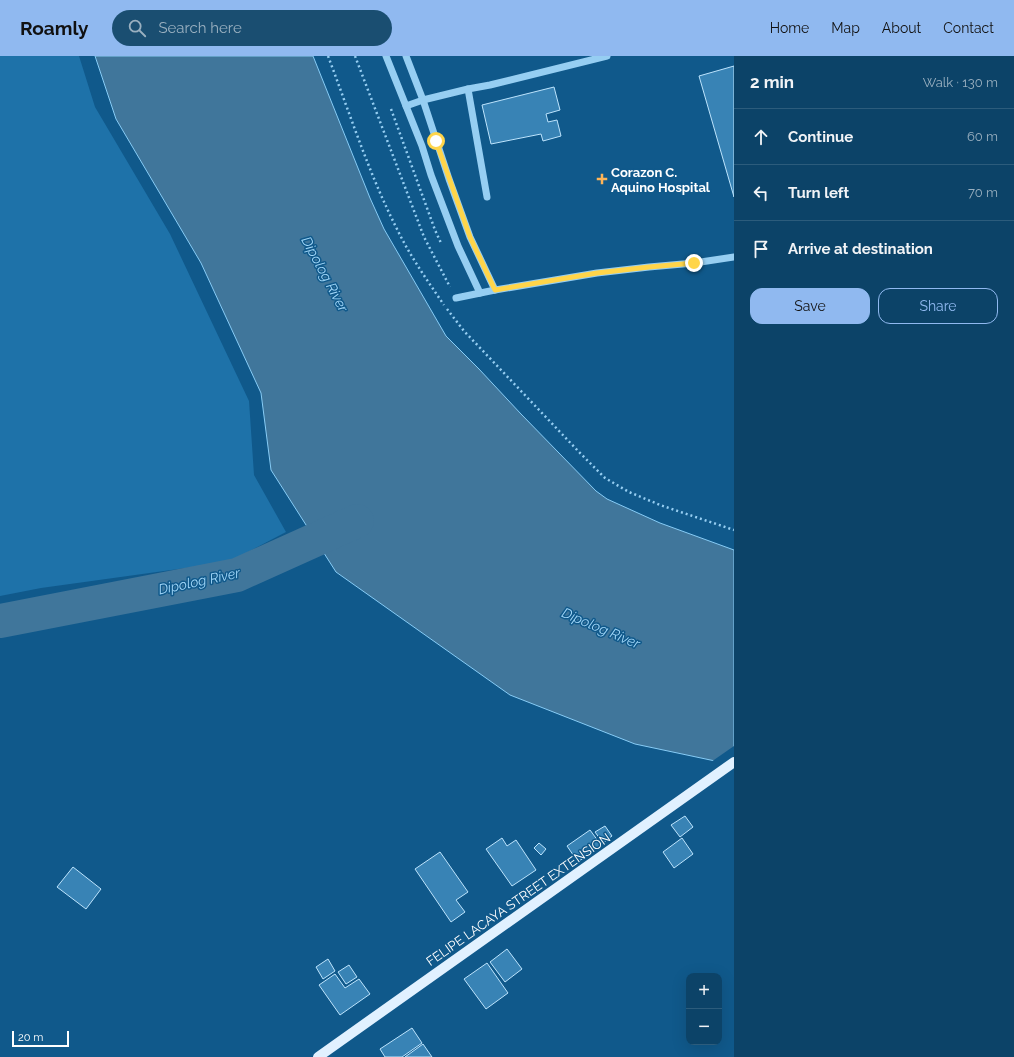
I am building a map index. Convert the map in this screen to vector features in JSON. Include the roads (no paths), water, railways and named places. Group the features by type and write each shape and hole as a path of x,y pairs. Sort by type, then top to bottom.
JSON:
{"main road":[{"name":"FELIPE LACAYA STREET EXTENSION","path":"318,1057 734,762"}],"street":[{"path":"386,56 422,146 456,239 480,293"},
{"path":"406,56 423,100 470,237 495,290"},
{"path":"406,106 423,100 607,56"},
{"path":"468,89 487,197"},
{"path":"456,298 597,273 694,263 734,257"}],"water":[{"path":"95,56 313,56 384,229 446,336 596,491 607,499 660,523 734,550 734,765 635,744 510,695 336,572 271,470 261,393 201,263 116,119"}],"waterway":[{"name":"Dipolog River","path":"0,621 237,575 357,521"}],"place":[{"name":"Corazon C. Aquino Hospital","path":"602,179"}]}
